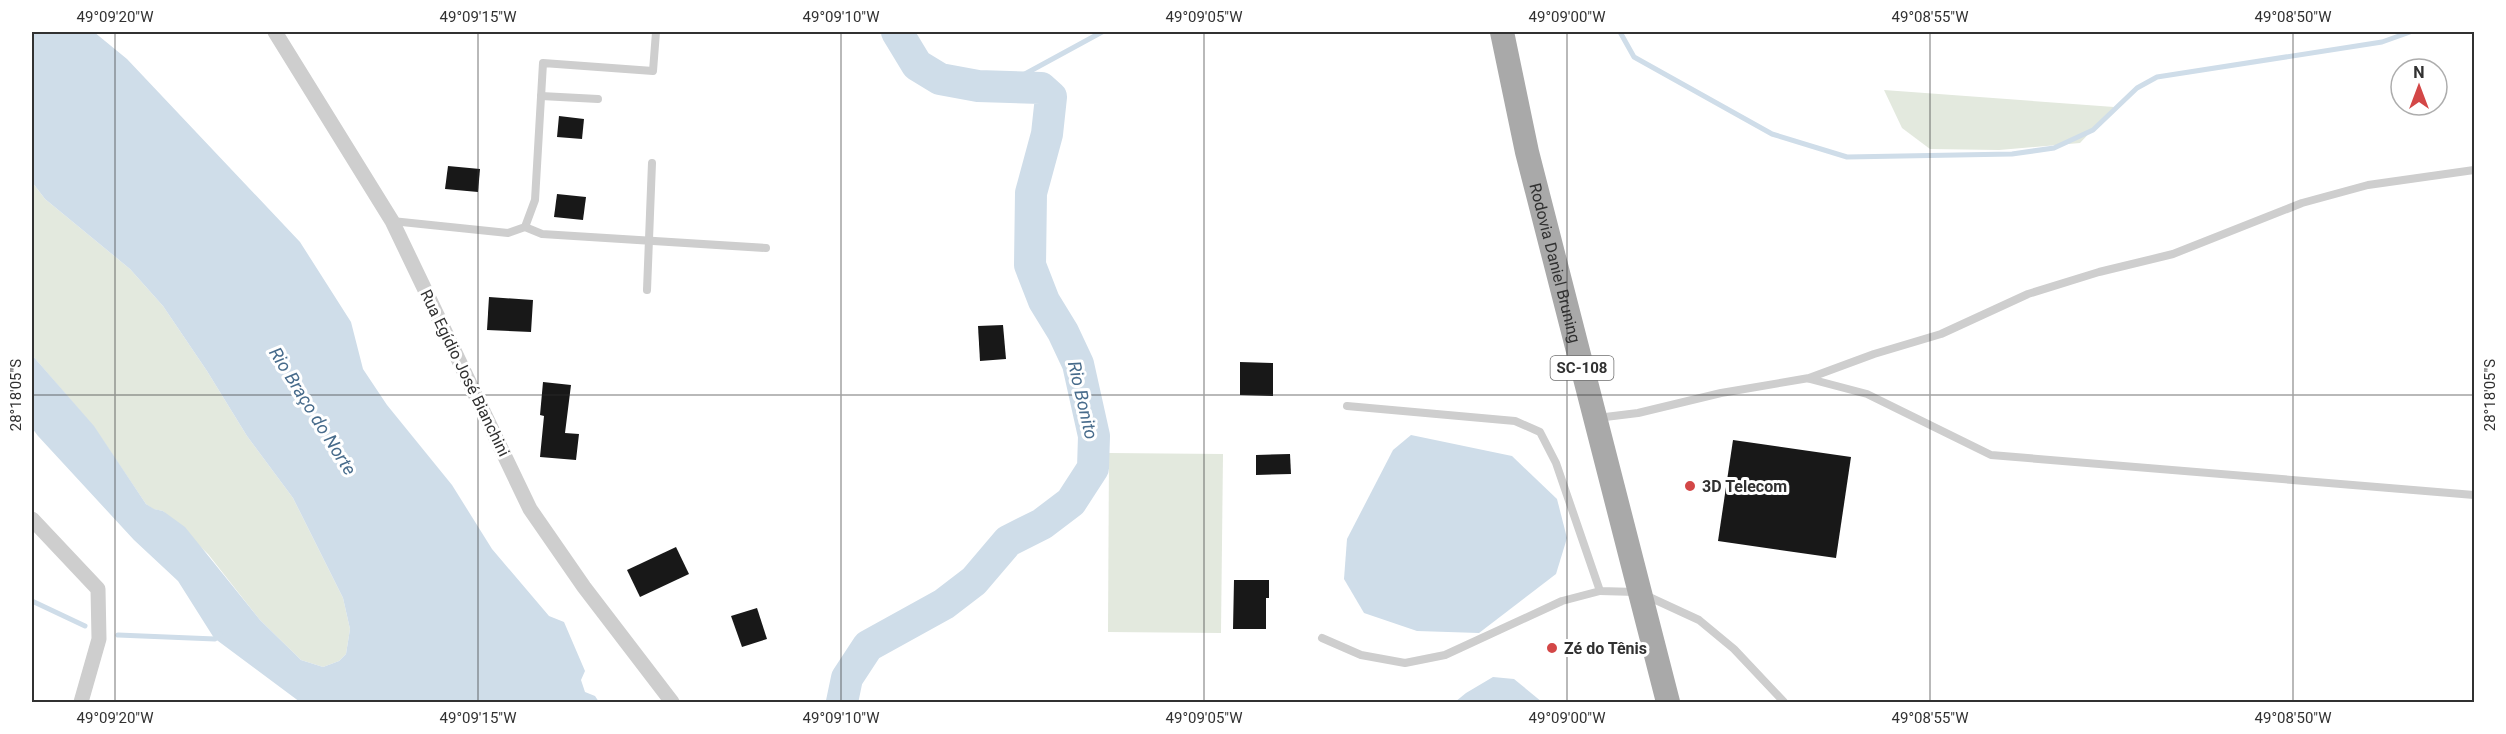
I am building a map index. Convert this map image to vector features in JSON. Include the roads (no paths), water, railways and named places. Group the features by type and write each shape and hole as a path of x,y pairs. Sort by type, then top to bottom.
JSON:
{"main road":[{"name":"Rodovia Daniel Bruning","path":"1502,32 1527,152 1668,702"}],"street":[{"name":"Rua Egídio José Bianchini","path":"275,32 392,221 530,509 584,587 672,702"},
{"path":"32,519 98,590 99,639 81,702"}],"lane":[{"path":"525,227 535,200 543,63 653,71 656,32"},
{"path":"541,96 598,99"},
{"path":"647,290 652,163"},
{"path":"1594,418 1638,413 1721,393 1809,378 1874,354 1941,334 2028,294 2099,272 2173,254 2302,203 2368,185 2475,170"},
{"path":"392,221 508,233 525,227 542,234 766,248"},
{"path":"1809,378 1867,394 1991,455 2475,495"},
{"path":"1347,406 1515,421 1540,432 1557,463 1600,591"},
{"path":"1322,638 1361,655 1405,663 1445,655 1562,601 1600,591 1639,592 1700,620 1734,649 1784,702"}],"water":[{"name":"Rio Braço do Norte","path":"32,32 94,32 127,59 300,242 351,322 363,369 387,405 452,485 492,549 549,616 564,622 585,671 581,680 585,692 595,696 599,702 300,702 214,638 178,581 134,540 38,436 32,428 32,355 94,426 146,504 163,511 185,527 260,620 301,660 323,667 339,661 346,654 350,629 343,598 293,498 247,436 163,306 130,269 45,199 32,182"},
{"path":"1411,435 1512,456 1557,499 1567,538 1556,574 1479,633 1417,631 1364,613 1344,579 1347,539 1393,450"},
{"path":"1493,677 1514,679 1542,702 1455,702"}],"waterway":[{"name":"Rio Bonito","path":"842,702 847,678 868,646 944,604 974,581 1008,541 1042,524 1071,502 1093,468 1094,436 1078,364 1063,332 1044,301 1030,265 1031,193 1047,134 1051,97 1041,88 978,86 940,79 917,65 897,32"},
{"path":"1016,87 1023,75 1102,32"},
{"path":"1620,32 1634,57 1772,134 1847,157 2012,154 2054,148 2093,130 2137,88 2157,77 2382,42 2410,32"},
{"path":"32,601 85,626"},
{"path":"118,635 215,639 220,634"}],"place":[{"name":"3D Telecom","path":"1690,486"},
{"name":"Zé do Tênis","path":"1552,648"}]}
